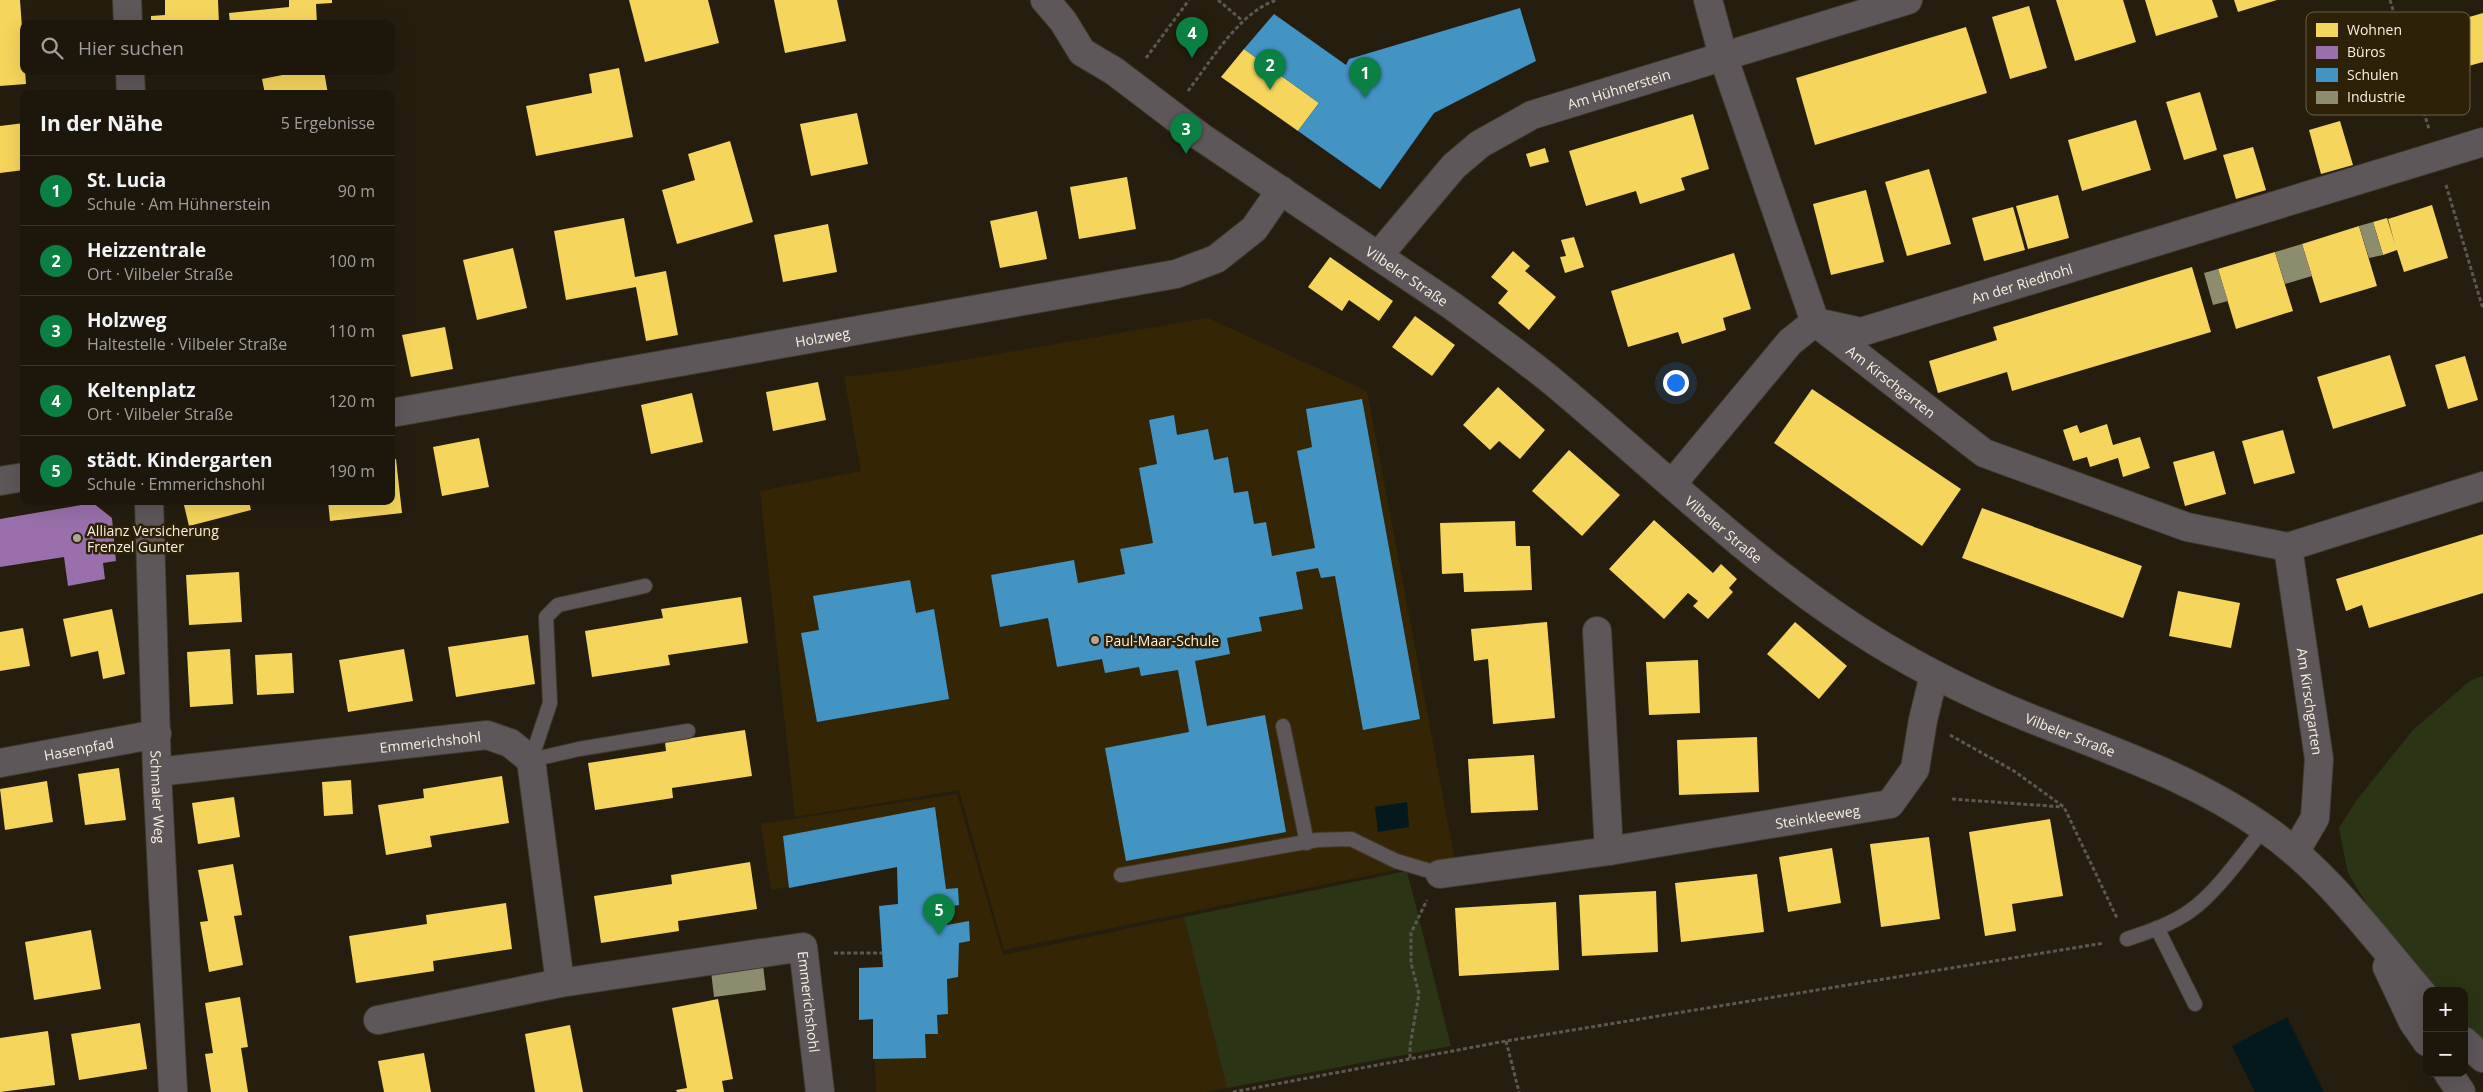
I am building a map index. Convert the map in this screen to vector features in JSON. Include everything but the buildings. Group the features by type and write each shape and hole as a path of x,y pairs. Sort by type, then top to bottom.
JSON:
{"street":[{"path":"127,0 128,20"},
{"name":"Vilbeler Straße","path":"1045,0 1063,21 1082,52 1114,71 1169,115 1451,305 1551,381 1765,562 1838,616 1934,675 1978,696 2192,785 2264,828 2295,852 2367,926 2423,994"},
{"path":"1672,484 1790,342 1814,322 1723,56 1708,0"},
{"name":"Am Hühnerstein","path":"1378,256 1454,166 1480,144 1506,127 1532,114 1908,0"},
{"path":"130,75 131,90"},
{"name":"An der Riedhohl","path":"1814,322 1861,332 2483,142"},
{"name":"Holzweg","path":"395,412 1176,274 1216,259 1224,253 1254,229 1281,190"},
{"name":"Am Kirschgarten","path":"1814,322 1984,453 2187,527 2288,547 2483,486"},
{"path":"0,481 20,478"},
{"name":"Schmaler Weg","path":"149,505 157,772 173,1092"},
{"name":"Am Kirschgarten","path":"2288,547 2319,759 2315,818 2295,852"},
{"path":"1597,631 1609,851"},
{"name":"Steinkleeweg","path":"1440,874 1609,851 1890,804 1915,769 1923,720 1934,675"},
{"name":"Hasenpfad","path":"0,763 157,734"},
{"name":"Emmerichshohl","path":"157,772 487,735 510,743 531,760"},
{"path":"531,760 560,984"},
{"name":"Vilbeler Straße","path":"2367,926 2413,1022 2423,1036"},
{"name":"Emmerichshohl","path":"378,1020 560,984 803,947 820,1092"},
{"path":"2468,1045 2483,1058"},
{"path":"2451,1077 2460,1092"}],"lane":[{"path":"531,760 550,704 546,617 558,605 646,586"},
{"path":"1283,726 1307,842"},
{"path":"531,760 578,749 688,731"},
{"path":"2127,939 2157,928 2191,911 2219,882 2264,828"},
{"path":"1121,875 1307,842 1351,839 1396,861 1440,874"},
{"path":"2157,928 2196,1004"}],"path":[{"path":"1164,34 1189,0"},
{"path":"1218,0 1243,21"},
{"path":"1169,115 1243,21 1268,3 1277,0"},
{"path":"1233,1092 1506,1041 2127,939 2064,807 2014,771 1923,720"},
{"path":"1952,799 2064,807"},
{"path":"1410,1058 1410,1046 1419,994 1411,963 1411,933 1440,874"},
{"path":"804,953 882,953"},
{"path":"1506,1041 1519,1092"}],"shaded area":[{"name":"Paul-Maar-Schule","path":"1208,318 1367,391 1455,861 1410,867 1004,950 959,790 795,817 760,491 861,471 844,377 904,370"},
{"path":"957,794 1003,955 1184,917 1227,1088 1204,1092 876,1092 873,1019 859,1020 859,968 883,967 879,906 898,904 897,867 771,890 761,824"}],"green space":[{"path":"2483,676 2483,1043 2468,1029 2468,987 2432,987 2374,916 2348,873 2339,828 2356,801 2413,730 2471,680"},
{"path":"1407,871 1451,1046 1227,1088 1184,917"}],"water":[{"path":"1407,802 1409,827 1378,832 1375,807"},
{"path":"2287,1017 2324,1092 2255,1092 2232,1046"}],"place":[{"name":"Keltenplatz","path":"1192,58"},
{"name":"Heizzentrale","path":"1270,90"},
{"name":"St. Lucia","path":"1365,98"},
{"name":"Holzweg","path":"1186,154"},
{"name":"Allianz Versicherung Frenzel Gunter","path":"77,538"},
{"name":"Paul-Maar-Schule","path":"1095,640"},
{"name":"städt. Kindergarten","path":"939,935"}]}
